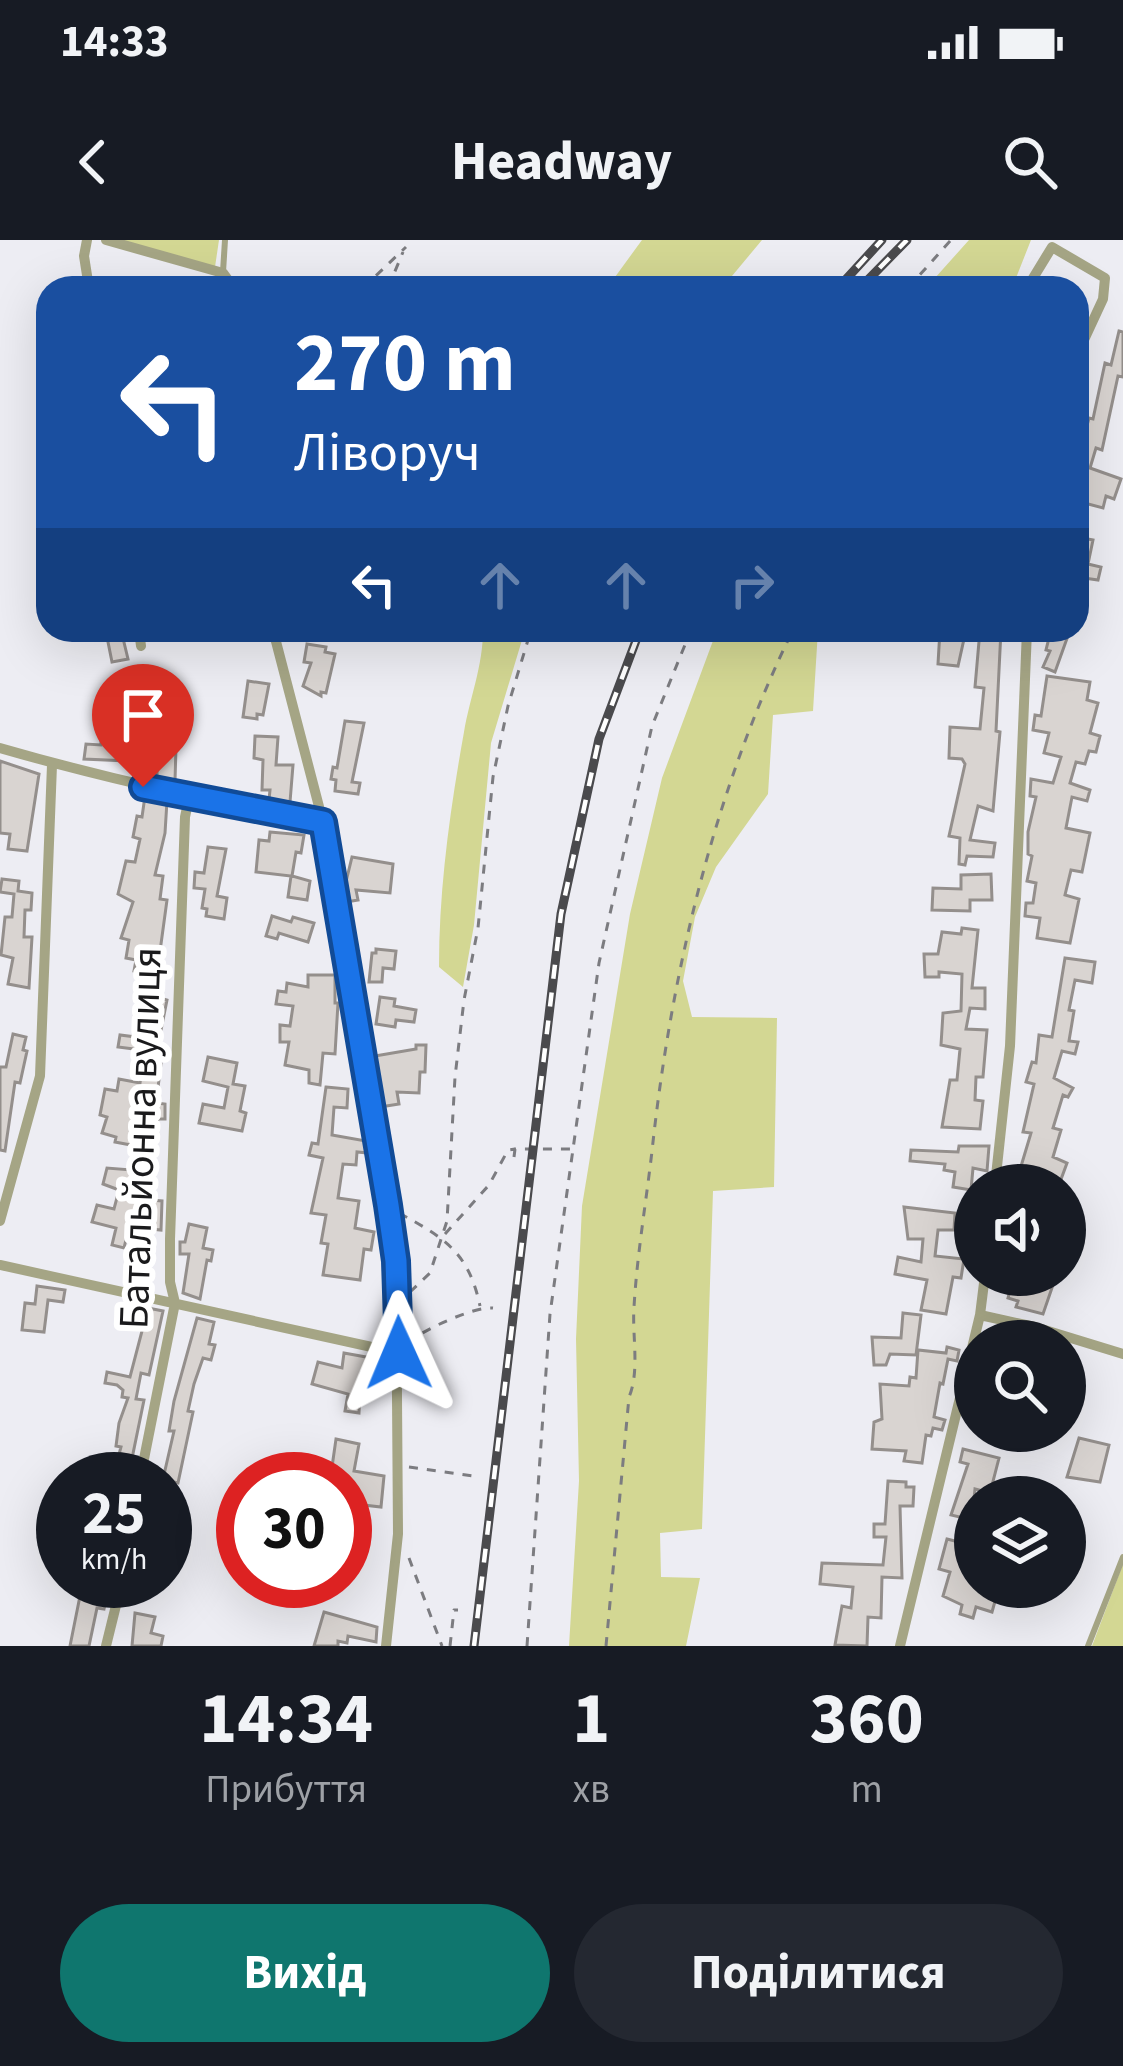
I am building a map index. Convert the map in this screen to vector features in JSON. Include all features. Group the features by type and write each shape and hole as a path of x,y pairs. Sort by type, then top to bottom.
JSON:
{"street":[{"path":"87,240 87,276"},
{"path":"106,240 223,274"},
{"path":"1034,276 1049,244 1105,278 1103,298 1089,329"},
{"path":"140,642 141,646"},
{"path":"276,642 323,822 388,1205 398,1297 399,1466 398,1534 386,1646"},
{"path":"997,1164 1010,1046 1027,642"},
{"path":"0,748 189,798 323,822"},
{"path":"0,1221 40,1076 52,765"},
{"name":"Батальйонна вулиця","path":"145,1452 175,1304 170,1239 189,798"},
{"path":"0,1265 399,1353"},
{"path":"900,1646 982,1296"},
{"path":"980,1315 1123,1354"},
{"path":"106,1646 115,1608"}],"lane":[{"path":"161,255 165,240"},
{"path":"223,274 226,240"},
{"path":"1088,1646 1123,1557"}],"path":[{"path":"393,276 409,240"},
{"path":"919,276 951,240"},
{"path":"376,276 406,247"},
{"path":"398,1297 423,1282 447,1222 455,1077 478,928 493,777 527,642"},
{"path":"527,1646 550,1315 599,963 652,726 687,642"},
{"path":"606,1646 629,1397 635,1383 634,1301 658,1093 711,842 764,689 788,642"},
{"path":"441,1238 489,1185 508,1150 572,1149"},
{"path":"388,1205 441,1238 470,1268 480,1306"},
{"path":"399,1353 418,1334 480,1306 493,1308"},
{"path":"399,1466 473,1476"},
{"path":"410,1559 442,1646"},
{"path":"449,1646 454,1610 458,1610"}],"green space":[{"path":"116,240 219,240 215,267"},
{"path":"642,240 762,240 732,276 616,276"},
{"path":"969,240 1031,240 1017,276 937,276"},
{"path":"482,642 521,642 491,743 474,925 463,987 439,967 441,908 454,791"},
{"path":"713,642 817,642 813,711 773,715 768,794 716,867 695,917 683,981 692,1017 777,1018 774,1187 713,1191 702,1529 660,1533 661,1577 700,1578 686,1646 569,1646 579,1481 576,1339 582,1206 630,914 662,778"},
{"path":"1123,1564 1123,1646 1092,1646"}],"building":[{"path":"1119,331 1123,332 1123,377 1118,376 1102,450 1096,448 1090,468 1121,479 1114,499 1106,496 1103,508 1089,504 1089,418 1093,419 1105,363 1111,365"},
{"path":"1089,564 1101,567 1098,580 1089,579"},
{"path":"108,642 124,642 128,659 112,662"},
{"path":"939,642 963,642 958,666 938,664"},
{"path":"979,642 1000,642 993,811 978,806 970,840 995,843 993,857 967,856 965,865 959,864 960,838 949,836 965,764 962,759 949,758 950,727 980,729 984,688 975,687"},
{"path":"1048,642 1066,642 1055,672 1043,667 1050,651 1046,650"},
{"path":"307,644 335,654 326,693 321,696 303,686 311,663 304,662"},
{"path":"1047,676 1090,682 1087,700 1098,703 1090,733 1100,736 1096,752 1089,751 1085,764 1076,762 1070,783 1090,790 1087,801 1072,797 1066,828 1090,833 1082,872 1071,870 1065,895 1079,899 1070,943 1037,938 1040,918 1025,916 1036,883 1027,881 1032,856 1028,854 1028,832 1036,797 1030,796 1031,779 1053,783 1061,757 1044,753 1049,733 1033,730 1035,715 1041,716"},
{"path":"248,681 269,684 263,715 257,714 257,719 243,717"},
{"path":"345,721 364,723 352,782 360,783 358,794 335,791 336,780 331,779"},
{"path":"148,722 163,723 161,740 176,747 175,781 157,778 157,768 150,768 150,762 84,759 86,744 101,745 101,735 118,736 118,743 146,744"},
{"path":"255,736 278,737 276,765 293,765 290,802 269,800 270,790 262,790 263,760 254,758"},
{"path":"0,761 39,774 27,851 8,849 10,834 0,833"},
{"path":"145,796 167,801 155,875 163,876 160,899 167,900 158,966 165,967 160,998 167,1000 161,1030 156,1029 150,1051 118,1047 120,1035 136,1037 144,994 145,973 134,971 136,960 126,958 129,940 121,938 133,902 118,894 126,861 135,862 140,839 133,837"},
{"path":"270,832 304,835 292,876 310,881 307,900 288,897 291,876 256,872 259,840 269,841"},
{"path":"208,847 226,849 217,896 227,898 224,919 206,916 207,909 202,908 205,889 194,888 195,872 204,873"},
{"path":"352,857 393,864 390,893 356,890 358,900 346,902"},
{"path":"991,874 992,900 970,900 970,911 932,910 933,888 961,889 961,875"},
{"path":"2,879 19,881 18,891 32,893 31,910 25,910 24,937 32,937 29,988 8,984 13,958 1,955 5,917 12,917 14,894 0,892"},
{"path":"272,916 314,923 308,942 279,933 277,939 266,936"},
{"path":"962,928 978,930 972,988 985,988 985,1009 970,1008 966,1029 987,1030 983,1077 976,1077 975,1100 983,1101 980,1129 942,1127 950,1080 957,1080 960,1049 941,1045 943,1013 961,1011 962,974 939,972 939,977 925,977 924,954 938,954 942,932 961,934"},
{"path":"376,949 396,951 394,969 383,968 382,982 369,982 372,953"},
{"path":"1065,958 1095,962 1092,983 1075,980 1069,1041 1078,1042 1075,1054 1062,1051 1054,1078 1073,1088 1068,1097 1063,1095 1053,1128 1061,1130 1053,1157 1067,1163 1022,1164 1031,1133 1023,1132 1034,1084 1026,1082 1032,1062 1036,1063 1039,1035 1052,1037"},
{"path":"308,975 335,975 335,1054 323,1053 320,1085 309,1083 309,1070 285,1065 289,1042 280,1042 280,1025 290,1026 293,1006 276,1004 278,991 286,992 287,983 308,987"},
{"path":"380,997 395,999 394,1006 416,1010 414,1022 396,1020 395,1027 376,1024"},
{"path":"13,1034 26,1037 23,1050 27,1051 20,1083 15,1082 5,1151 0,1150 0,1067 6,1067"},
{"path":"416,1045 426,1045 419,1093 397,1092 399,1104 380,1107 375,1056 416,1049"},
{"path":"208,1057 237,1063 233,1084 245,1086 242,1131 199,1123 203,1104 224,1108 228,1087 203,1081"},
{"path":"143,1061 161,1064 156,1103 165,1104 165,1119 158,1119 144,1185 153,1188 150,1200 162,1201 161,1230 129,1227 124,1248 112,1245 116,1228 92,1222 97,1205 114,1209 119,1190 103,1184 107,1168 131,1170 136,1146 115,1142 116,1137 102,1133 107,1117 100,1115 105,1089 117,1091 119,1079 140,1083"},
{"path":"326,1087 348,1089 347,1108 334,1107 332,1135 366,1141 368,1153 357,1152 356,1165 343,1164 338,1198 359,1201 355,1228 374,1232 371,1250 364,1249 360,1280 323,1275 326,1215 311,1213 323,1158 309,1155 312,1143 318,1144"},
{"path":"959,1146 989,1146 988,1164 954,1164 954,1172 944,1170 945,1164 910,1161 911,1150 958,1152"},
{"path":"904,1207 954,1213 954,1230 938,1230 935,1256 954,1258 946,1314 921,1310 927,1280 895,1274 898,1257 921,1262 923,1239 908,1239"},
{"path":"189,1224 207,1228 203,1248 213,1250 200,1299 183,1293 189,1254 180,1254 180,1242 185,1242"},
{"path":"37,1286 65,1290 63,1302 48,1300 44,1332 22,1330 25,1303 35,1304"},
{"path":"1049,1296 1043,1314 1016,1307 1018,1301 1008,1298"},
{"path":"148,1308 163,1311 149,1375 141,1373 136,1399 144,1400 133,1452 120,1452 119,1423 128,1398 122,1397 123,1390 117,1385 105,1383 107,1372 130,1377"},
{"path":"903,1313 921,1315 916,1355 890,1354 886,1365 874,1365 872,1337 901,1338"},
{"path":"197,1318 214,1322 209,1344 215,1345 211,1360 203,1358 194,1384 185,1452 169,1452 174,1401"},
{"path":"947,1347 954,1349 954,1360 948,1359 934,1417 945,1420 942,1430 933,1428 931,1436 926,1435 922,1463 904,1461 906,1451 872,1449 874,1422 882,1419 880,1384 909,1386 910,1377 916,1378 918,1350 946,1353"},
{"path":"344,1353 377,1359 375,1372 361,1373 359,1413 345,1411 348,1394 312,1384 318,1362 342,1368"},
{"path":"336,1439 359,1444 358,1452 334,1452"},
{"path":"1086,1440 1109,1445 1100,1482 1067,1476 1075,1452 1086,1452"},
{"path":"962,1452 999,1458 994,1476 964,1476 968,1464 960,1462"},
{"path":"372,1474 384,1476 381,1507 372,1506"},
{"path":"888,1481 914,1487 913,1506 900,1506 902,1578 882,1577 881,1618 868,1617 867,1646 835,1645 842,1606 851,1608 853,1587 820,1584 822,1563 883,1565 886,1537 874,1537 874,1524 885,1524"},
{"path":"947,1539 954,1541 954,1601 943,1596 950,1572 939,1569"},
{"path":"78,1608 97,1608 89,1646 70,1646"},
{"path":"961,1608 976,1608 973,1618 960,1614"},
{"path":"324,1612 377,1627 376,1642 348,1636 347,1643 338,1641 338,1646 314,1646"},
{"path":"135,1613 155,1617 151,1633 163,1636 161,1646 132,1646"}],"railway":[{"path":"849,276 882,240"},
{"path":"872,276 907,240"},
{"path":"474,1646 561,914 599,739 635,642"}],"route":[{"path":"143,787 323,822 388,1205 396,1261 399,1353"}]}
